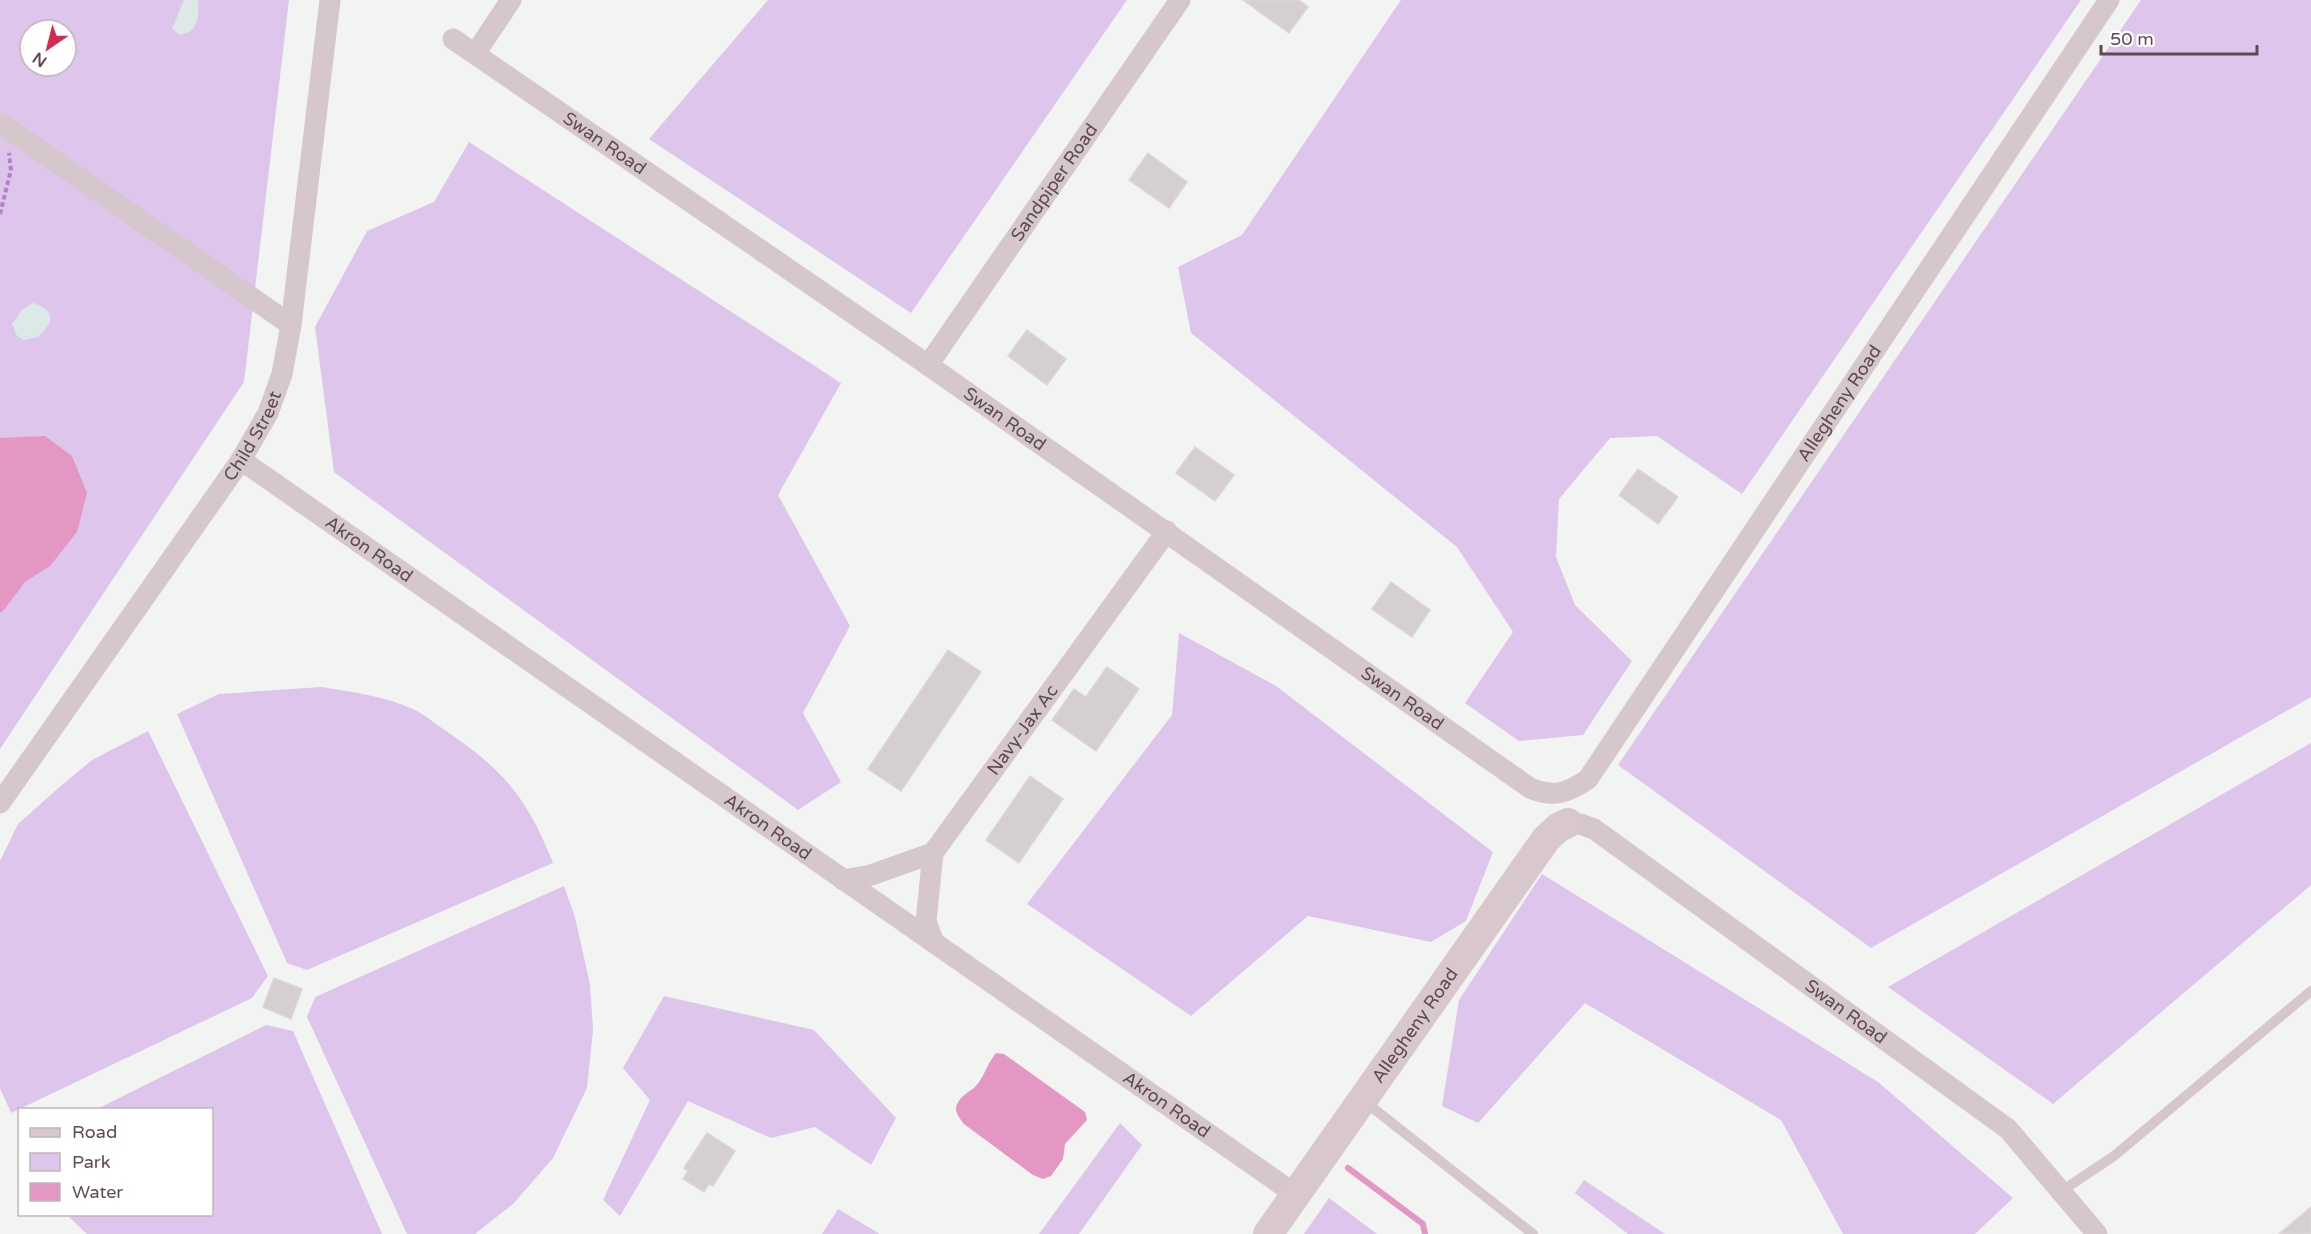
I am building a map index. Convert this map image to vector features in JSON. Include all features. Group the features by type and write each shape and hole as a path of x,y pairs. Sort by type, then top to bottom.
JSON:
{"street":[{"name":"Child Street","path":"0,803 241,460 268,412 282,374 291,325 330,0"},
{"path":"475,54 511,0"},
{"name":"Sandpiper Road","path":"928,365 1180,0"},
{"name":"Allegheny Road","path":"1558,793 1574,789 1588,779 2109,0"},
{"name":"Swan Road","path":"453,39 1167,531 1530,788 1544,794 1558,793"},
{"path":"0,123 291,325"},
{"name":"Akron Road","path":"241,460 1294,1194"},
{"name":"Navy-Jax Ac","path":"933,853 1167,531"},
{"name":"Swan Road","path":"1568,823 1594,829 2008,1129 2097,1234"},
{"name":"Allegheny Road","path":"1268,1234 1546,839 1558,827 1568,823"},
{"path":"843,880 872,875 933,853 926,921 934,944"}],"lane":[{"path":"2060,1192 2114,1156 2311,991"},
{"path":"1362,1100 1533,1234"}],"path":[{"path":"0,214 11,170 9,150"}],"green space":[{"path":"0,0 289,0 244,382 0,749"},
{"path":"768,0 1127,0 911,313 649,139"},
{"path":"1401,0 2081,0 1742,494 1657,436 1610,438 1559,499 1556,557 1575,605 1632,661 1583,735 1519,741 1465,703 1513,632 1457,547 1191,333 1178,267 1242,235"},
{"path":"2141,0 2311,0 2311,697 1871,948 1618,765"},
{"path":"469,142 841,383 778,495 850,626 803,713 841,782 798,810 334,472 315,327 367,231 434,202"},
{"path":"1179,633 1276,686 1493,852 1466,921 1431,942 1308,916 1191,1016 1027,904 1172,715"},
{"path":"321,687 369,695 404,705 424,715 469,747 500,774 524,804 553,863 307,970 287,963 177,714 219,694"},
{"path":"148,731 268,976 252,998 11,1113 0,1088 0,861 18,824 92,760"},
{"path":"2311,743 2311,885 2053,1104 1888,987"},
{"path":"1542,874 1878,1082 2013,1198 1975,1234 1843,1234 1781,1120 1585,1003 1478,1123 1442,1106 1459,1000"},
{"path":"564,886 575,917 590,984 593,1030 587,1088 553,1158 514,1203 475,1234 407,1234 307,1017 315,997"},
{"path":"664,996 814,1030 896,1118 871,1165 815,1127 771,1138 688,1101 620,1216 603,1200 650,1100 623,1068"},
{"path":"266,1025 293,1031 382,1234 87,1234 68,1216 213,1216 213,1108 99,1108"},
{"path":"1120,1123 1142,1145 1079,1234 1039,1234"},
{"path":"1584,1180 1665,1234 1628,1234 1575,1193"},
{"path":"1329,1198 1377,1234 1304,1234"},
{"path":"838,1209 880,1234 822,1234"}],"sand":[{"path":"184,0 198,0 198,17 191,31 180,35 172,29"},
{"path":"33,303 49,313 50,321 38,337 24,340 17,336 12,324 22,310"}],"water":[{"path":"45,436 72,456 87,493 77,532 50,566 25,582 0,613 0,438"},
{"path":"996,1053 1004,1054 1085,1112 1087,1120 1065,1144 1063,1159 1051,1176 1043,1179 1033,1175 964,1124 957,1114 958,1103 976,1086"}],"building":[{"path":"1243,0 1299,0 1308,7 1289,33"},
{"path":"1148,153 1187,182 1169,208 1129,180"},
{"path":"1027,330 1066,359 1047,385 1008,356"},
{"path":"1195,447 1234,475 1215,501 1176,473"},
{"path":"1638,469 1678,497 1658,524 1619,495"},
{"path":"1391,582 1430,610 1412,637 1372,609"},
{"path":"948,650 981,672 901,791 868,769"},
{"path":"1107,667 1139,689 1096,751 1052,720 1074,689 1086,697"},
{"path":"1030,776 1063,799 1019,863 986,840"},
{"path":"274,978 302,989 291,1019 263,1007"},
{"path":"707,1133 735,1151 713,1186 709,1184 704,1192 683,1179 688,1171 684,1168"},
{"path":"2311,1207 2311,1234 2279,1234"}],"waterway":[{"path":"1348,1168 1423,1224 1425,1234"}]}
